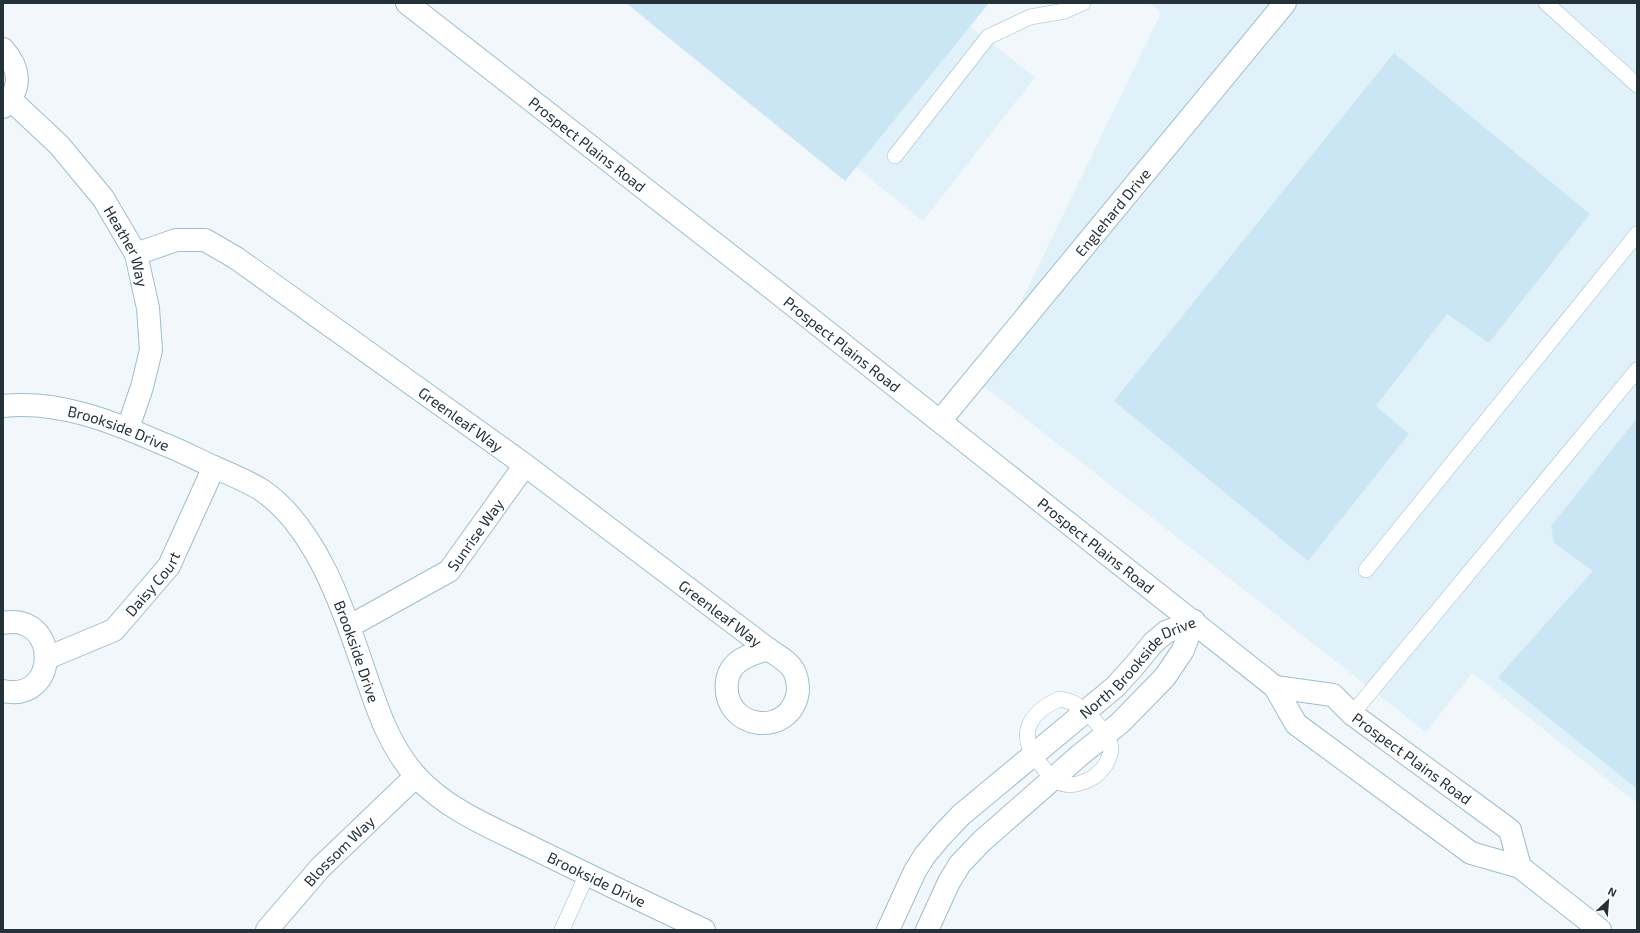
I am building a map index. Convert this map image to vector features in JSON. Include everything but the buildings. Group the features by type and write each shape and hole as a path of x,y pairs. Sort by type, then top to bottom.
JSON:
{"street":[{"name":"Prospect Plains Road","path":"407,3 940,421 1276,687 1296,724 1302,729 1471,853 1520,868 1600,930"},
{"name":"Englehard Drive","path":"940,421 1285,3"},
{"name":"Heather Way","path":"3,49 12,60 17,73 17,87 7,103 59,145 103,198 136,254 148,308 151,350 142,387 128,428"},
{"name":"Greenleaf Way","path":"136,254 176,240 205,240 236,258 525,465 768,650"},
{"name":"Brookside Drive","path":"3,406 14,405 56,407 82,413 128,428 248,482 265,492 293,518 314,548 350,626 381,719 396,747 416,776 448,804 469,816 704,930"},
{"name":"Sunrise Way","path":"350,626 449,571 525,465"},
{"name":"Daisy Court","path":"47,658 114,630 169,566 214,468"},
{"name":"North Brookside Drive","path":"888,930 915,872 925,855 961,815 1115,687 1136,665 1153,643 1166,632 1194,621"},
{"name":"North Brookside Drive","path":"927,930 949,882 960,864 982,841 1120,723 1165,677 1183,650 1194,621"},
{"path":"3,623 12,622 25,624 37,632 44,644 47,658 45,671 37,682 25,690 12,693 3,691"},
{"name":"Prospect Plains Road","path":"1276,687 1333,695 1352,714 1510,830 1520,868"},
{"name":"Blossom Way","path":"267,930 320,868 416,776"}],"lane":[{"path":"895,156 988,37 1030,17 1066,10 1083,3"},
{"path":"1546,3 1637,85"},
{"path":"1366,570 1637,234"},
{"path":"1352,714 1637,370"},
{"path":"1053,779 1032,755 1027,744 1028,734 1034,716 1040,710 1060,699 1077,705 1085,711 1106,734"},
{"path":"562,930 587,874"}],"shaded area":[{"path":"652,3 967,24 1035,77 923,221"},
{"path":"1149,3 1637,3 1637,803 1472,673 1426,732 981,384 1161,13"}]}
